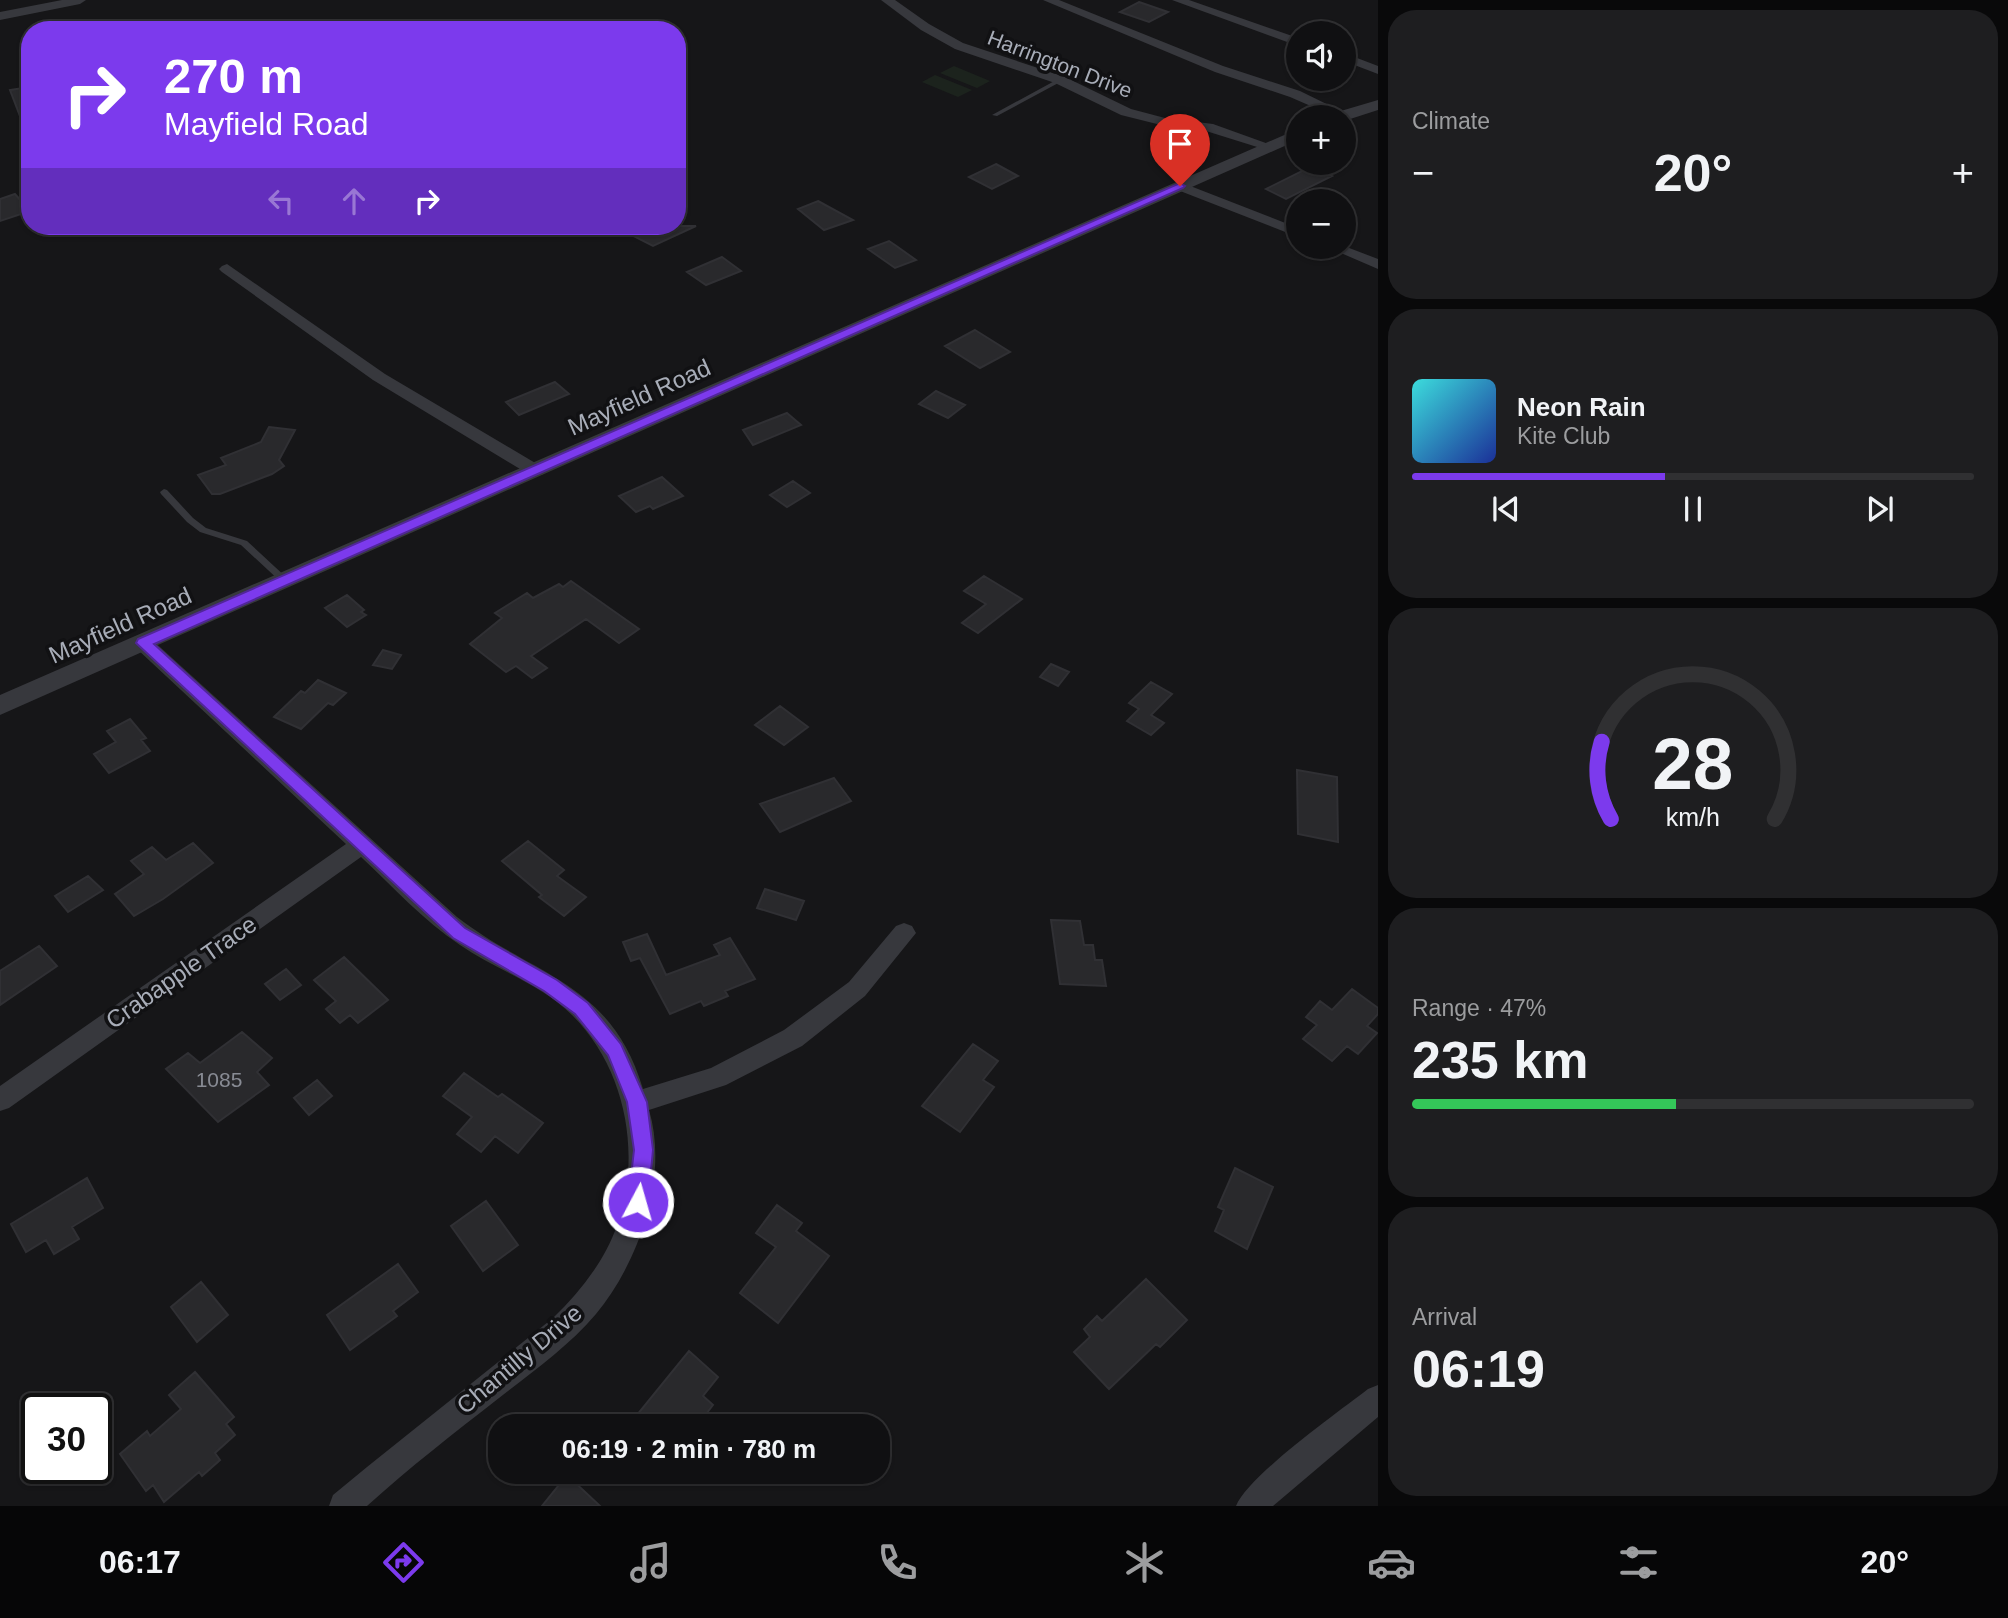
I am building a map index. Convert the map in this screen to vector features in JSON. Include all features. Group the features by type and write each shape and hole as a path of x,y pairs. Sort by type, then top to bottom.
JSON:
{"street":[{"path":"0,16 79,0"},
{"name":"Harrington Drive","path":"887,0 958,46 1059,80 1126,112 1165,122 1208,127 1270,147"},
{"path":"1049,0 1219,69 1294,94 1317,105"},
{"path":"1178,0 1286,38"},
{"path":"1356,62 1378,70"},
{"path":"1356,112 1378,105"},
{"name":"Mayfield Road","path":"0,706 1286,140"},
{"path":"1180,186 1286,228"},
{"path":"1356,256 1378,264"},
{"path":"227,269 379,377 536,471"},
{"name":"Chantilly Drive","path":"143,643 459,933 551,986 581,1009 615,1049 637,1102 643,1150 638,1202 619,1253 588,1301 552,1337 398,1457 344,1506"},
{"name":"Crabapple Trace","path":"0,1100 361,845"},
{"path":"637,1102 717,1077 793,1038 857,989 904,933"},
{"path":"1251,1506 1287,1472 1378,1399"}],"lane":[{"path":"995,115 1059,80"},
{"path":"164,492 202,530 251,547 285,581"}],"shaded area":[{"path":"954,66 990,81 977,88 940,73"},
{"path":"935,75 972,90 958,97 922,82"}],"building":[{"path":"1139,2 1168,12 1149,22 1120,12"},
{"path":"21,88 21,119 10,90"},
{"path":"996,164 1018,176 992,189 969,177"},
{"path":"1294,175 1332,176 1306,189 1286,189 1286,199 1266,189"},
{"path":"15,194 21,201 21,214 0,221 0,199"},
{"path":"818,201 853,220 824,230 798,209"},
{"path":"632,235 677,235 653,246"},
{"path":"889,241 916,260 895,268 868,249"},
{"path":"722,257 741,271 706,285 687,272"},
{"path":"975,330 1010,352 980,368 945,346"},
{"path":"555,382 569,394 519,415 506,402"},
{"path":"936,391 965,405 948,418 919,404"},
{"path":"787,413 801,425 753,445 743,430"},
{"path":"269,427 295,430 279,460 284,466 272,474 220,494 212,494 198,475 226,465 221,458 261,442"},
{"path":"662,477 683,496 653,509 650,506 636,512 619,496"},
{"path":"793,481 810,493 787,507 770,495"},
{"path":"984,576 1022,599 978,633 962,623 986,604 964,591"},
{"path":"571,581 639,629 619,643 586,619 531,656 547,668 532,678 516,666 506,672 470,644 502,618 495,613 527,593 533,598 559,584 563,587"},
{"path":"347,595 366,615 347,627 325,608"},
{"path":"383,650 401,655 392,669 373,665"},
{"path":"1051,664 1069,672 1058,686 1040,677"},
{"path":"318,680 346,693 333,705 328,703 301,729 274,717 301,691 305,693"},
{"path":"1151,682 1172,694 1151,715 1164,723 1151,735 1127,721 1139,709 1129,703"},
{"path":"780,706 808,727 784,745 755,725"},
{"path":"130,719 146,738 141,740 150,751 109,773 94,754 116,742 107,731"},
{"path":"1297,770 1337,777 1338,842 1298,834"},
{"path":"834,778 851,801 780,832 760,804"},
{"path":"528,841 564,870 557,876 586,897 564,916 539,897 542,895 502,861"},
{"path":"193,843 213,863 134,916 115,894 144,874 131,861 152,847 166,860"},
{"path":"88,876 103,890 68,912 55,896"},
{"path":"765,889 804,901 796,920 757,908"},
{"path":"1051,920 1080,921 1084,945 1093,945 1095,960 1102,960 1106,986 1060,984"},
{"path":"647,934 666,975 720,955 714,945 730,938 755,979 725,991 728,996 704,1006 701,1001 670,1014 640,958 631,961 623,942"},
{"path":"39,946 57,966 0,1005 0,971"},
{"path":"344,957 388,1000 358,1023 350,1015 340,1023 326,1009 336,1001 314,980"},
{"path":"286,969 301,985 280,1000 265,984"},
{"path":"1352,989 1378,1008 1378,1014 1367,1026 1377,1033 1358,1054 1347,1046 1332,1061 1303,1039 1317,1025 1306,1017 1320,1001 1332,1010"},
{"path":"242,1032 272,1058 257,1072 269,1085 218,1122 166,1069 188,1053 200,1063"},
{"path":"973,1044 998,1061 983,1080 994,1087 960,1132 922,1106"},
{"path":"464,1073 498,1097 502,1094 543,1123 518,1153 495,1136 481,1152 457,1134 472,1117 443,1096"},
{"path":"317,1080 332,1096 309,1115 294,1098"},
{"path":"1235,1168 1273,1187 1247,1249 1215,1231 1224,1210 1218,1207"},
{"path":"87,1178 103,1208 72,1227 79,1239 54,1254 46,1240 26,1252 11,1224"},
{"path":"486,1201 518,1245 483,1271 451,1226"},
{"path":"777,1205 802,1223 796,1231 829,1256 778,1323 740,1293 776,1247 756,1233"},
{"path":"398,1264 418,1292 393,1311 397,1316 350,1350 327,1315"},
{"path":"1146,1279 1187,1320 1160,1347 1156,1344 1109,1389 1074,1352 1090,1337 1084,1329 1097,1316 1102,1321"},
{"path":"201,1282 228,1315 197,1342 171,1307"},
{"path":"689,1351 718,1377 703,1396 713,1405 706,1414 638,1414"},
{"path":"195,1372 234,1417 226,1424 235,1435 215,1453 220,1460 202,1476 199,1472 164,1502 153,1485 146,1491 120,1454 147,1431 150,1436 181,1409 169,1395"},
{"path":"560,1484 577,1484 600,1506 542,1506"}],"route":[{"path":"638,1202 643,1150 637,1102 615,1049 581,1009 551,986 459,933 143,643 1180,186"}]}
